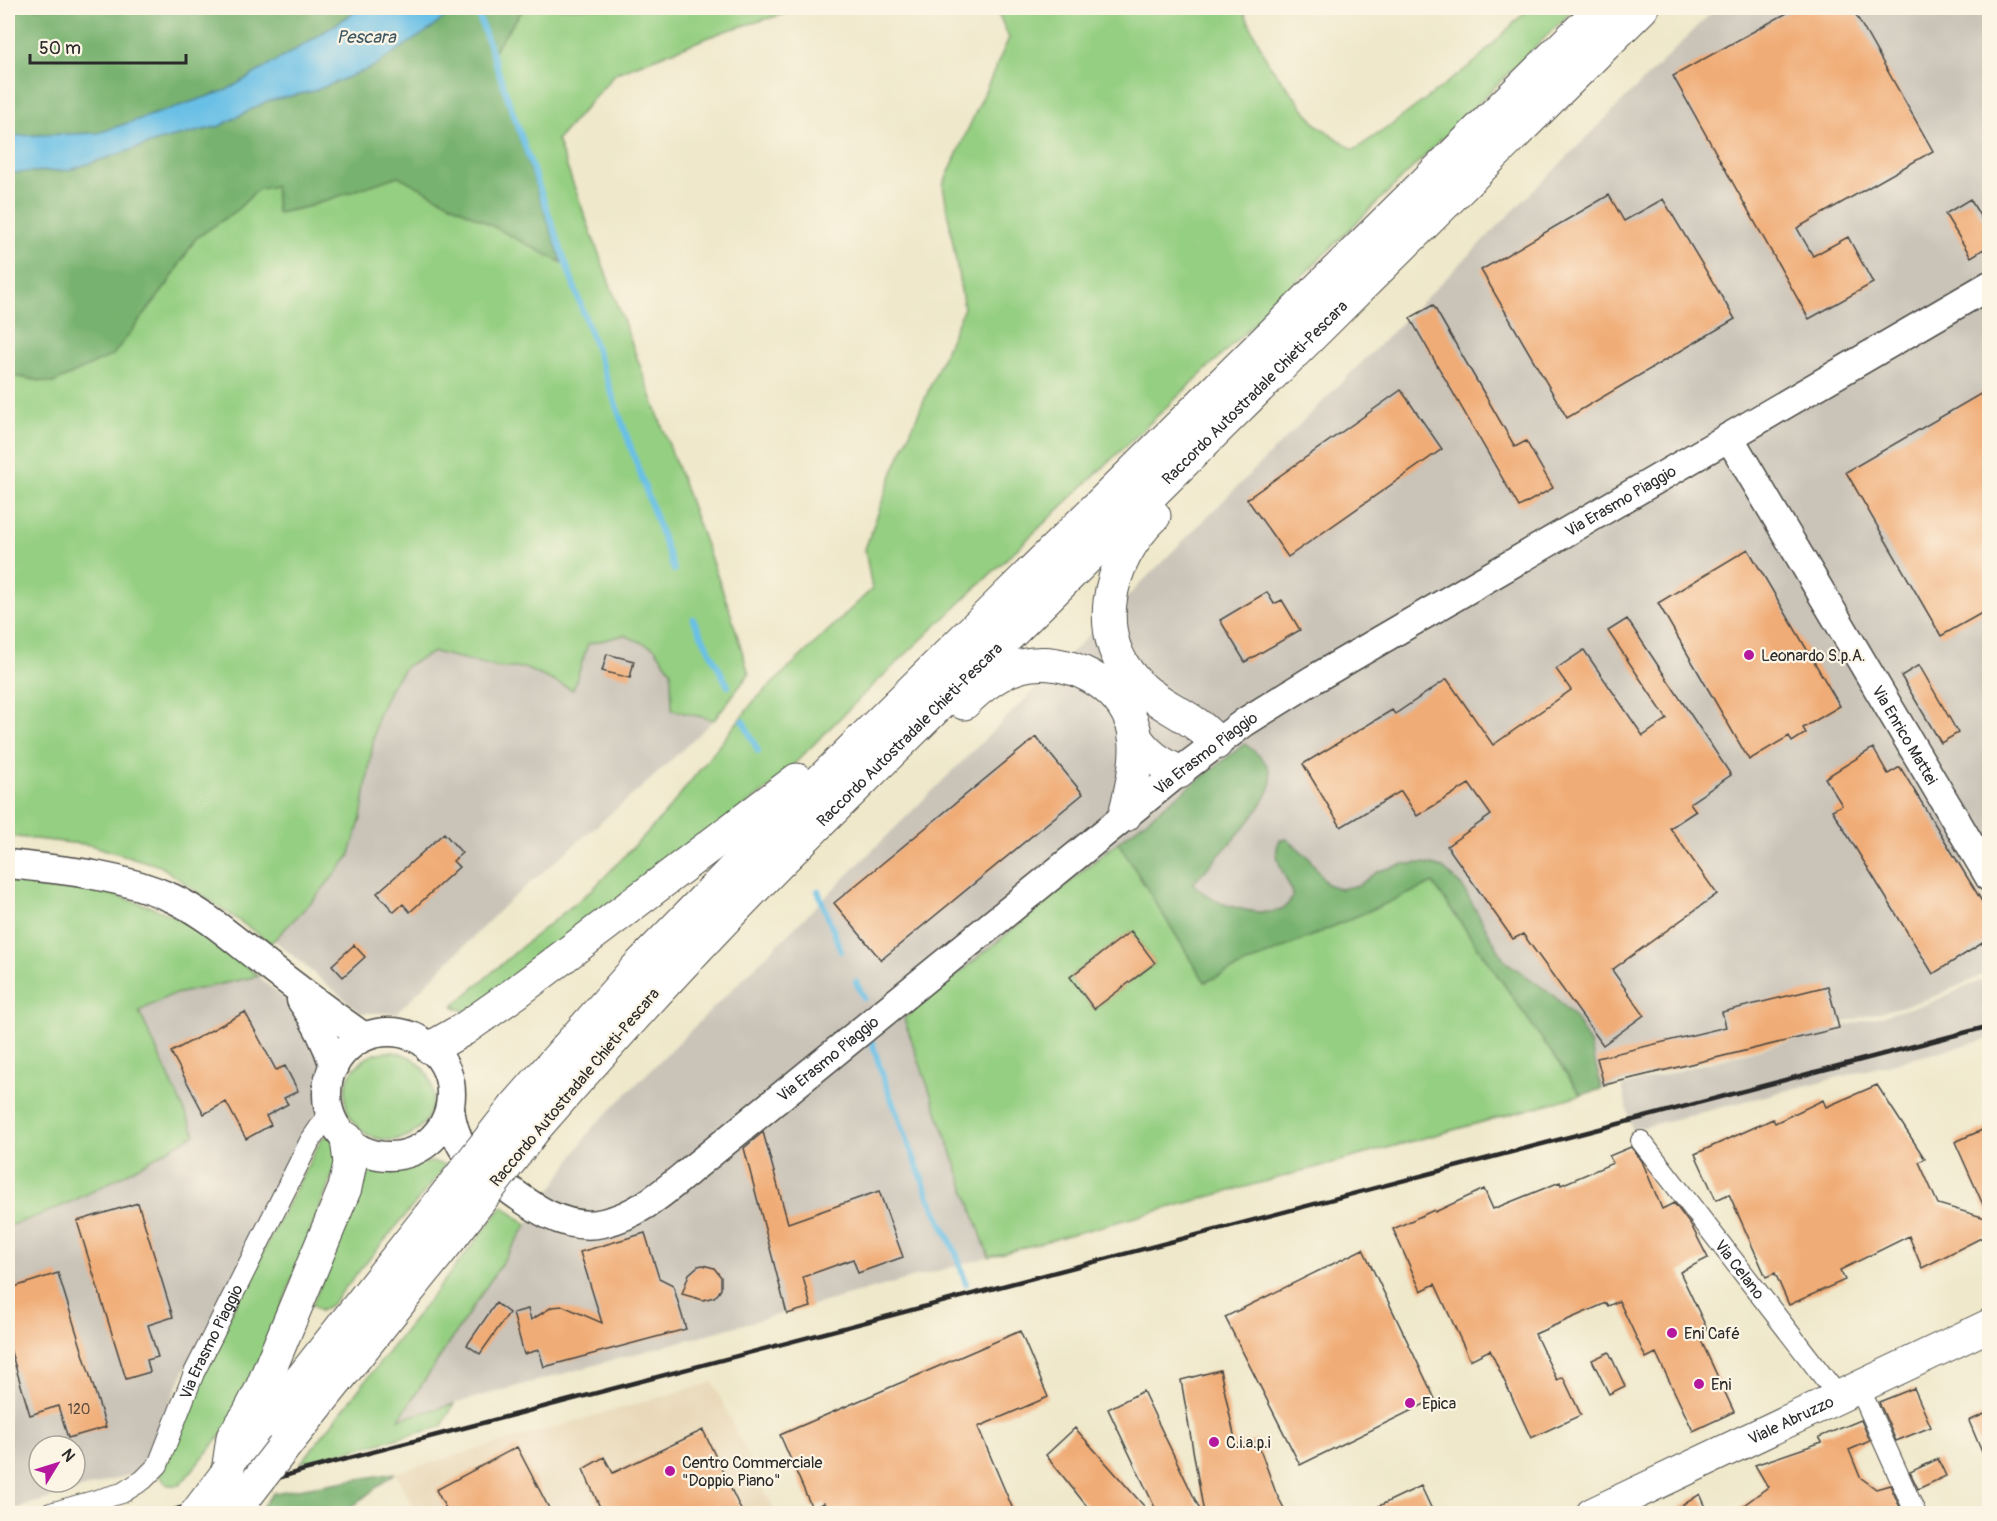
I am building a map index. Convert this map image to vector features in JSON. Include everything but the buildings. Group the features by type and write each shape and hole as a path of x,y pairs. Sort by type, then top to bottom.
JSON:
{"highway":[{"name":"Raccordo Autostradale Chieti-Pescara","path":"232,1514 259,1439 441,1226 637,968 888,713 1602,8"},
{"name":"Raccordo Autostradale Chieti-Pescara","path":"526,1117 631,1018 707,935 1642,8"},
{"path":"1216,743 1193,722 1153,697 1132,679 1113,639 1109,608 1114,581 1127,549 1148,522 1220,452 1223,422"},
{"path":"867,776 901,766 981,687 1008,671 1034,664 1068,667 1099,681 1119,700 1128,715 1135,737 1150,756 1179,772"},
{"path":"431,1048 464,1029 513,994 760,809 799,777 857,723 888,713"},
{"path":"1125,815 1132,781 1135,737"},
{"path":"196,1514 228,1472 259,1439 248,1415 261,1390 345,1188 350,1163 348,1139"}],"main road":[{"name":"Viale Abruzzo","path":"1592,1514 1989,1325"}],"street":[{"name":"Via Erasmo Piaggio","path":"450,1108 456,1134 472,1161 532,1207 569,1222 601,1224 638,1210 686,1174 1125,815 1216,743 1271,705 1989,285"},
{"name":"Via Enrico Mattei","path":"1729,437 1987,870"},
{"path":"8,864 108,878 142,886 173,899 202,915 364,1037"},
{"path":"287,981 316,1021 327,1043 334,1066"},
{"path":"377,1033 404,1034 418,1039 431,1048 447,1070 450,1082 450,1108 438,1132 418,1149 394,1156 381,1155 357,1147 337,1127 330,1112 328,1089 334,1066 352,1044 377,1033"},
{"name":"Via Erasmo Piaggio","path":"47,1514 122,1493 142,1480 158,1465 194,1373 310,1141 330,1112"},
{"name":"Via Celano","path":"1641,1141 1849,1392 1916,1514"},
{"name":"Via Erasmo Piaggio","path":"418,1149 472,1161"}],"shaded area":[{"path":"1716,8 1989,8 1990,849 1963,865 1989,908 1989,972 1929,999 398,1419 592,1128 997,727"},
{"path":"624,635 655,648 671,671 672,709 714,720 650,780 507,903 397,1013 361,1013 274,940 316,897 349,857 361,818 377,718 390,688 406,666 434,652 501,668 524,668 573,690 588,644"},
{"path":"258,976 297,1010 326,1063 323,1103 183,1373 146,1459 135,1473 87,1487 87,1434 27,1434 27,1494 65,1494 8,1511 8,1226 30,1220 112,1182 195,1134 138,1011 171,995"},
{"path":"1989,977 1989,1039 1632,1130 1622,1086 1929,1003"},
{"path":"713,1382 775,1513 416,1513 395,1473"}],"green space":[{"path":"8,8 361,8 227,90 98,133 8,136"},
{"path":"455,8 524,8 491,55 562,263 398,176 307,207 277,213 275,186 257,190 237,210 195,239 167,285 113,355 53,383 8,375 8,173 69,170 162,140 220,126 267,101 314,91 432,28"},
{"path":"524,8 805,8 725,31 616,73 557,140 729,608 749,674 714,720 672,710 671,671 655,648 624,635 588,644 573,690 524,668 501,668 434,652 406,666 390,688 377,718 361,818 349,857 316,897 271,943 160,866 90,845 8,836 8,375 53,383 167,285 195,239 237,210 257,189 276,186 277,213 307,207 398,175 562,262 491,54"},
{"path":"996,8 1242,8 1269,64 1316,124 1354,150 1390,126 1476,61 1529,8 1575,8 1230,347 867,691 774,784 468,1013 453,1006 593,889 664,815 754,701 872,589 865,549 893,472 964,308 943,185 1009,38"},
{"path":"1245,744 1255,751 1269,769 1271,781 1269,791 1239,834 1193,884 1214,900 1230,906 1257,912 1282,909 1293,896 1277,854 1280,840 1287,839 1309,858 1327,884 1340,889 1359,885 1379,871 1404,864 1423,863 1443,868 1462,886 1505,961 1553,995 1575,1018 1590,1044 1602,1089 1581,1095 1433,883 1205,982 1118,842"},
{"path":"1118,842 1205,982 1433,883 1581,1095 989,1257 904,1019","holes":["1131,931 1155,963 1094,1009 1070,977"]},
{"path":"8,877 94,888 187,921 258,976 171,995 139,1011 195,1134 80,1198 8,1226"},
{"path":"389,1052 406,1056 420,1065 429,1079 433,1096 429,1113 420,1127 406,1136 389,1140 372,1136 358,1127 349,1113 345,1096 349,1079 358,1065 372,1056"},
{"path":"329,1135 334,1136 343,1148 241,1411 180,1485 168,1485 159,1476 194,1384 322,1138"},
{"path":"432,1162 447,1165 331,1305 320,1311 312,1305 373,1163 402,1166"},
{"path":"503,1206 527,1225 399,1419 454,1404 441,1427 301,1463"},
{"path":"395,1473 344,1513 257,1513 273,1493"}],"water":[{"name":"Pescara","path":"361,8 455,8 432,28 371,68 314,91 267,101 220,126 162,140 69,170 8,173 8,136 98,133 227,90"}],"waterway":[{"path":"476,8 674,570"},
{"path":"693,619 728,686"},
{"path":"743,721 758,751"},
{"path":"818,891 841,951"},
{"path":"856,982 864,998"},
{"path":"872,1042 884,1080 929,1197 956,1253 966,1284"}],"railway":[{"path":"161,1514 304,1470 1990,1026"}],"place":[{"name":"Leonardo S.p.A.","path":"1749,655"},
{"name":"Eni Café","path":"1672,1333"},
{"name":"Eni","path":"1699,1384"},
{"name":"Epica","path":"1410,1403"},
{"name":"C.i.a.p.i","path":"1214,1442"},
{"name":"Centro Commerciale \"Doppio Piano\"","path":"670,1471"}]}
